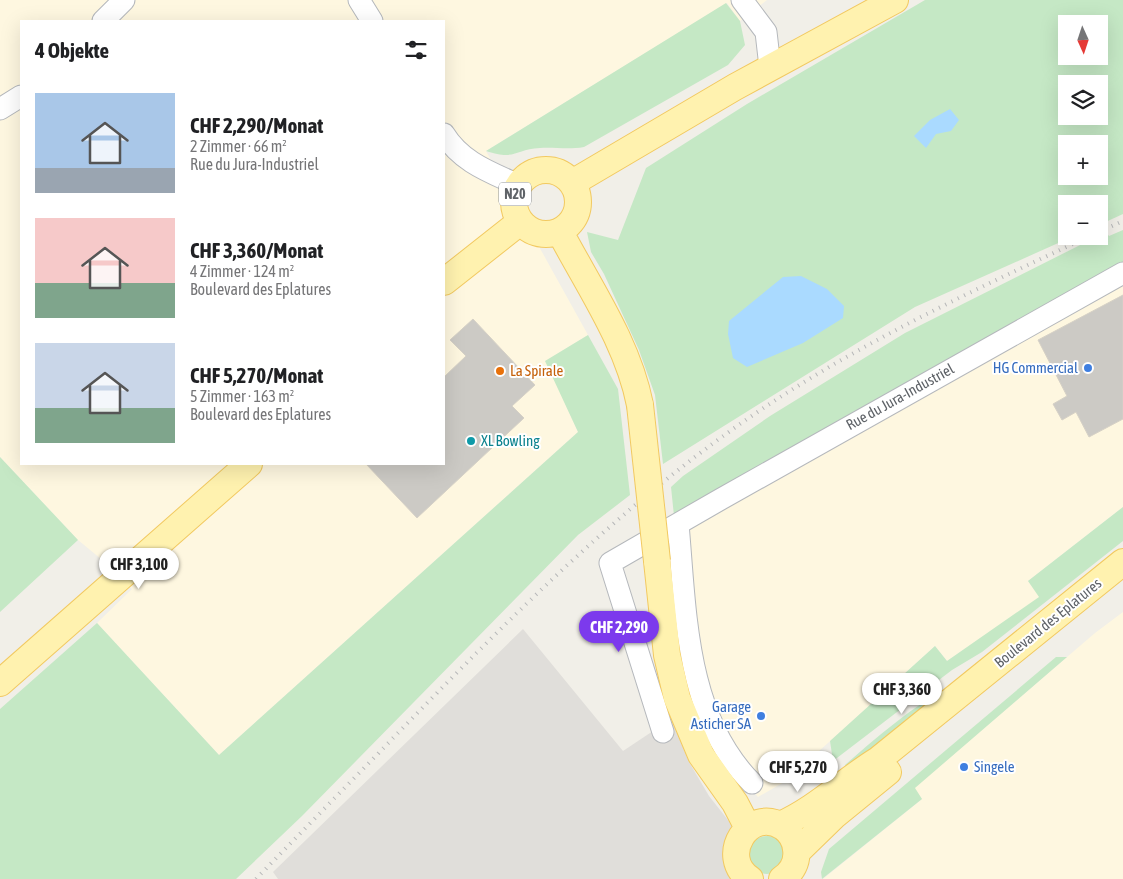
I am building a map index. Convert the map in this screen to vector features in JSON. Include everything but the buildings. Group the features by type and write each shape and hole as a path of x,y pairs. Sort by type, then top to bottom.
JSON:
{"main road":[{"path":"748,828 735,803 708,767 677,698 667,655 640,405 635,383 619,342 560,232 568,227 578,210 577,191 572,183 770,67 801,53 896,0"},
{"name":"N20","path":"560,232 545,235 538,234 525,227 520,222 514,207 515,192 524,178 540,170 558,172 572,183"},
{"name":"N20","path":"445,281 520,222"},
{"path":"0,683 247,465"},
{"name":"Boulevard des Eplatures","path":"780,825 815,807 878,760 1123,562"},
{"name":"Boulevard des Eplatures","path":"797,852 834,816 1123,582"},
{"path":"736,873 737,843 748,828 761,822 780,825 790,834 797,852 795,864 783,879"}],"street":[{"path":"104,20 124,0"},
{"path":"359,0 371,20"},
{"path":"742,0 766,32 770,67"},
{"path":"0,109 20,97"},
{"path":"445,136 449,142 474,165 518,185"},
{"name":"Rue du Jura-Industriel","path":"663,732 610,563 1123,273"},
{"path":"678,524 689,637 696,673 712,722 723,747 736,768 752,783"}],"shaded area":[{"path":"0,0 767,0 740,21 727,3 486,151 588,335 546,361 578,432 219,755 97,623 132,589 112,568 78,540 0,457"},
{"path":"1123,267 1123,507 1028,581 1040,597 947,661 935,646 786,781 758,797 728,761 669,519"},
{"path":"1123,612 1123,879 823,879 922,799 914,788 1095,633"},
{"path":"523,629 623,751 671,719 689,762 709,796 735,829 747,879 278,879 273,872"}],"green space":[{"path":"925,0 1123,0 1123,214 1108,221 1108,195 1058,195 1058,243 915,307 663,464 655,395 639,350 604,274 591,252 587,232 618,240 646,168 747,104"},
{"path":"726,3 740,21 745,45 728,65 584,147 532,149 510,155 486,151"},
{"path":"1123,230 1123,267 674,516 671,487 683,476 770,416 905,333 1080,245 1108,245 1108,235 1109,236"},
{"path":"588,335 618,389 630,495 578,535 302,816 236,879 0,879 0,709 97,623 219,755 578,432 545,361"},
{"path":"0,457 78,540 0,612"},
{"path":"1123,507 1123,541 982,652 952,670 833,761 830,741 935,646 947,661 1039,597 1028,581"},
{"path":"1056,657 1067,657 915,788 922,799 822,879 821,872 829,849"},
{"path":"968,677 850,774 845,765 874,740 934,695"},
{"path":"767,836 780,842 786,855 780,868 767,874 754,868 748,855 754,842"}],"water":[{"path":"950,109 959,120 951,131 936,134 926,148 914,136 930,120"},
{"path":"801,276 827,289 844,306 843,318 803,343 747,367 733,358 728,334 729,321 783,277"}],"railway":[{"path":"1108,228 1123,221"},
{"path":"256,879 431,699 548,583 629,510 671,476 759,411 839,362 921,317 1071,245"}],"place":[{"name":"HG Commercial","path":"1088,368"},
{"name":"La Spirale","path":"500,371"},
{"name":"XL Bowling","path":"471,441"},
{"name":"Garage Asticher SA","path":"761,716"},
{"name":"Singele","path":"964,767"}]}
